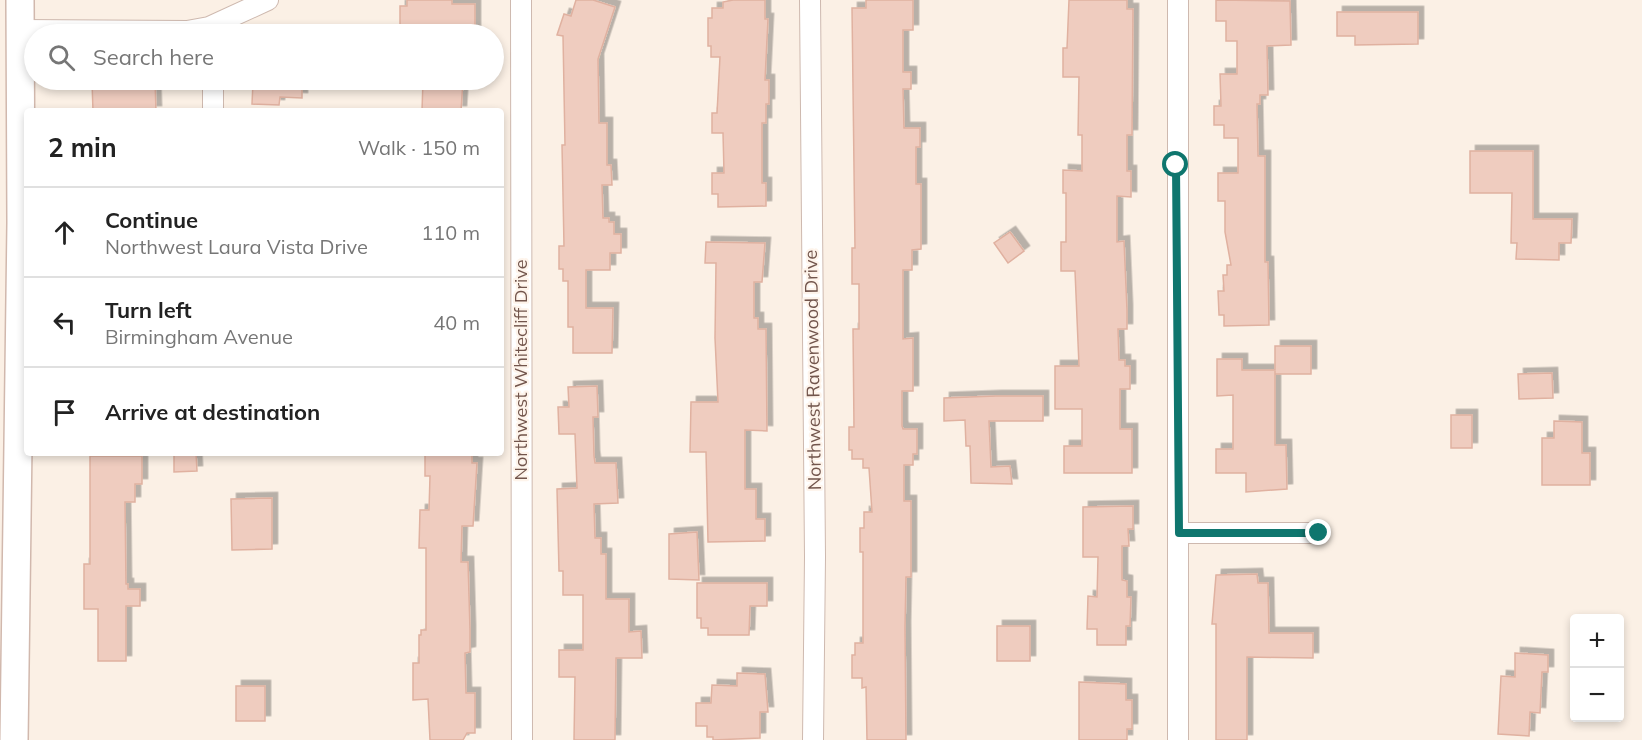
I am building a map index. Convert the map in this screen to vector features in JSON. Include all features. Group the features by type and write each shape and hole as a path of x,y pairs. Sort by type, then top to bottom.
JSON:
{"main road":[{"path":"14,740 21,223 20,0"}],"street":[{"path":"222,24 268,0"},
{"name":"Northwest Whitecliff Drive","path":"521,0 522,740"},
{"name":"Northwest Ravenwood Drive","path":"810,0 815,557 813,740"},
{"path":"1178,0 1176,165 1178,740"},
{"path":"20,30 24,30"},
{"path":"213,90 213,108"},
{"path":"1179,533 1319,533"}],"building":[{"path":"407,0 452,0 452,4 475,4 475,24 400,24 400,6 407,6"},
{"path":"576,0 593,0 615,7 598,59 599,123 607,123 607,165 611,165 612,185 602,185 603,218 609,218 609,222 614,222 614,234 621,234 621,253 610,253 610,270 586,270 586,308 613,308 612,353 573,353 573,327 568,327 568,281 563,281 563,269 559,269 559,246 564,246 562,145 565,145 563,36 557,35 564,14 571,16"},
{"path":"765,0 765,19 768,19 765,80 769,80 769,104 766,104 766,123 762,123 762,183 766,183 766,206 718,207 718,194 712,194 712,173 724,173 723,133 712,133 712,113 717,113 720,57 711,57 711,46 708,46 708,18 712,18 712,8 723,8 723,2"},
{"path":"866,0 913,0 913,30 903,30 903,72 911,72 911,89 903,89 904,128 920,128 920,147 916,147 916,184 921,184 921,249 912,250 912,270 903,270 903,339 913,338 913,391 902,391 902,426 903,429 917,429 917,454 913,454 913,465 904,465 904,501 911,501 911,577 906,577 906,740 867,740 866,687 862,688 862,678 852,678 852,655 855,655 855,643 863,643 863,552 860,552 860,528 864,528 864,512 872,512 869,468 863,468 863,459 852,459 852,450 849,450 849,427 854,427 853,329 859,329 859,284 852,284 852,248 855,248 852,8 866,8"},
{"path":"1069,0 1127,0 1127,9 1133,9 1132,135 1127,135 1127,171 1131,171 1131,197 1117,196 1117,242 1124,241 1127,310 1127,329 1118,329 1119,360 1125,360 1125,366 1130,366 1130,389 1120,389 1120,429 1132,429 1132,473 1064,473 1064,446 1082,446 1082,409 1055,409 1055,366 1079,366 1075,271 1061,271 1061,242 1066,242 1066,193 1063,193 1063,170 1082,171 1082,135 1078,135 1079,77 1063,77 1063,48 1067,48"},
{"path":"1216,0 1290,1 1291,45 1267,46 1268,95 1260,95 1260,104 1257,104 1258,156 1265,156 1265,262 1268,262 1269,325 1224,326 1224,315 1219,315 1218,291 1224,291 1223,275 1227,275 1227,265 1231,265 1225,232 1225,201 1218,201 1218,173 1238,173 1238,138 1224,138 1224,125 1214,125 1214,106 1221,106 1220,74 1237,74 1237,41 1226,41 1226,21 1216,21"},
{"path":"1337,12 1418,12 1418,44 1355,45 1355,36 1337,36"},
{"path":"92,90 155,90 156,108 93,108"},
{"path":"253,90 302,90 302,98 280,97 279,105 252,104"},
{"path":"423,90 462,90 461,108 422,108"},
{"path":"1470,151 1533,151 1533,219 1572,219 1571,243 1559,243 1559,260 1516,259 1517,243 1511,243 1512,193 1470,193"},
{"path":"1010,232 1024,251 1008,263 994,243"},
{"path":"706,242 765,243 762,282 754,282 754,318 758,318 758,329 766,329 767,431 745,430 745,489 756,489 756,519 765,519 765,541 708,542 706,452 690,452 691,402 718,402 715,338 716,263 705,263"},
{"path":"1275,346 1311,346 1311,374 1275,374 1275,445 1286,445 1287,489 1246,492 1246,473 1216,473 1216,449 1233,449 1233,395 1217,396 1217,359 1242,359 1242,370 1275,370"},
{"path":"1552,373 1553,398 1519,399 1518,374"},
{"path":"597,386 598,417 593,417 595,463 616,463 618,503 594,504 595,538 601,538 601,554 606,554 606,599 629,599 629,632 641,631 642,658 616,658 615,740 574,740 575,677 559,677 559,650 583,650 583,595 563,595 563,571 559,571 557,489 577,488 575,434 559,434 558,407 569,407 568,387"},
{"path":"1043,396 1043,421 989,421 991,467 1010,466 1012,484 971,483 970,446 966,446 965,420 944,421 944,398"},
{"path":"1451,415 1472,415 1472,448 1451,448"},
{"path":"1554,421 1582,422 1582,453 1590,453 1590,485 1542,485 1542,438 1554,438"},
{"path":"90,456 142,456 142,484 135,484 135,502 125,502 126,584 128,584 128,589 140,589 140,606 126,606 126,661 98,661 98,609 84,609 84,564 90,564"},
{"path":"174,456 196,456 197,471 174,472"},
{"path":"425,456 472,456 472,463 477,463 473,526 462,526 461,562 468,562 470,630 470,652 465,653 466,693 475,693 475,733 467,733 463,740 430,740 428,699 413,700 413,663 419,663 419,635 421,635 421,630 426,630 426,548 419,548 420,510 429,510 430,476 425,476"},
{"path":"272,498 272,549 232,550 231,499"},
{"path":"1133,506 1133,529 1128,529 1129,546 1122,546 1122,580 1127,581 1127,597 1131,597 1130,626 1126,626 1126,645 1097,645 1097,629 1087,629 1088,596 1097,597 1098,557 1083,557 1083,507"},
{"path":"697,532 699,580 669,579 669,534"},
{"path":"1257,574 1258,583 1268,583 1269,633 1313,633 1313,658 1247,657 1247,740 1216,740 1216,624 1212,624 1216,575"},
{"path":"697,583 767,583 767,606 750,606 749,635 708,635 708,628 701,628 701,618 697,618"},
{"path":"997,626 1030,626 1030,661 997,661"},
{"path":"1515,653 1548,655 1548,672 1542,672 1540,713 1530,712 1529,736 1498,734 1501,676 1515,677"},
{"path":"737,673 765,674 768,712 760,712 760,738 713,740 713,737 707,737 707,726 696,726 696,703 711,703 712,685 737,686"},
{"path":"1079,682 1126,684 1126,700 1132,700 1132,729 1127,729 1127,740 1079,740"},
{"path":"236,686 265,686 265,721 236,721"}],"route":[{"path":"1176,165 1179,533 1319,533"}]}
